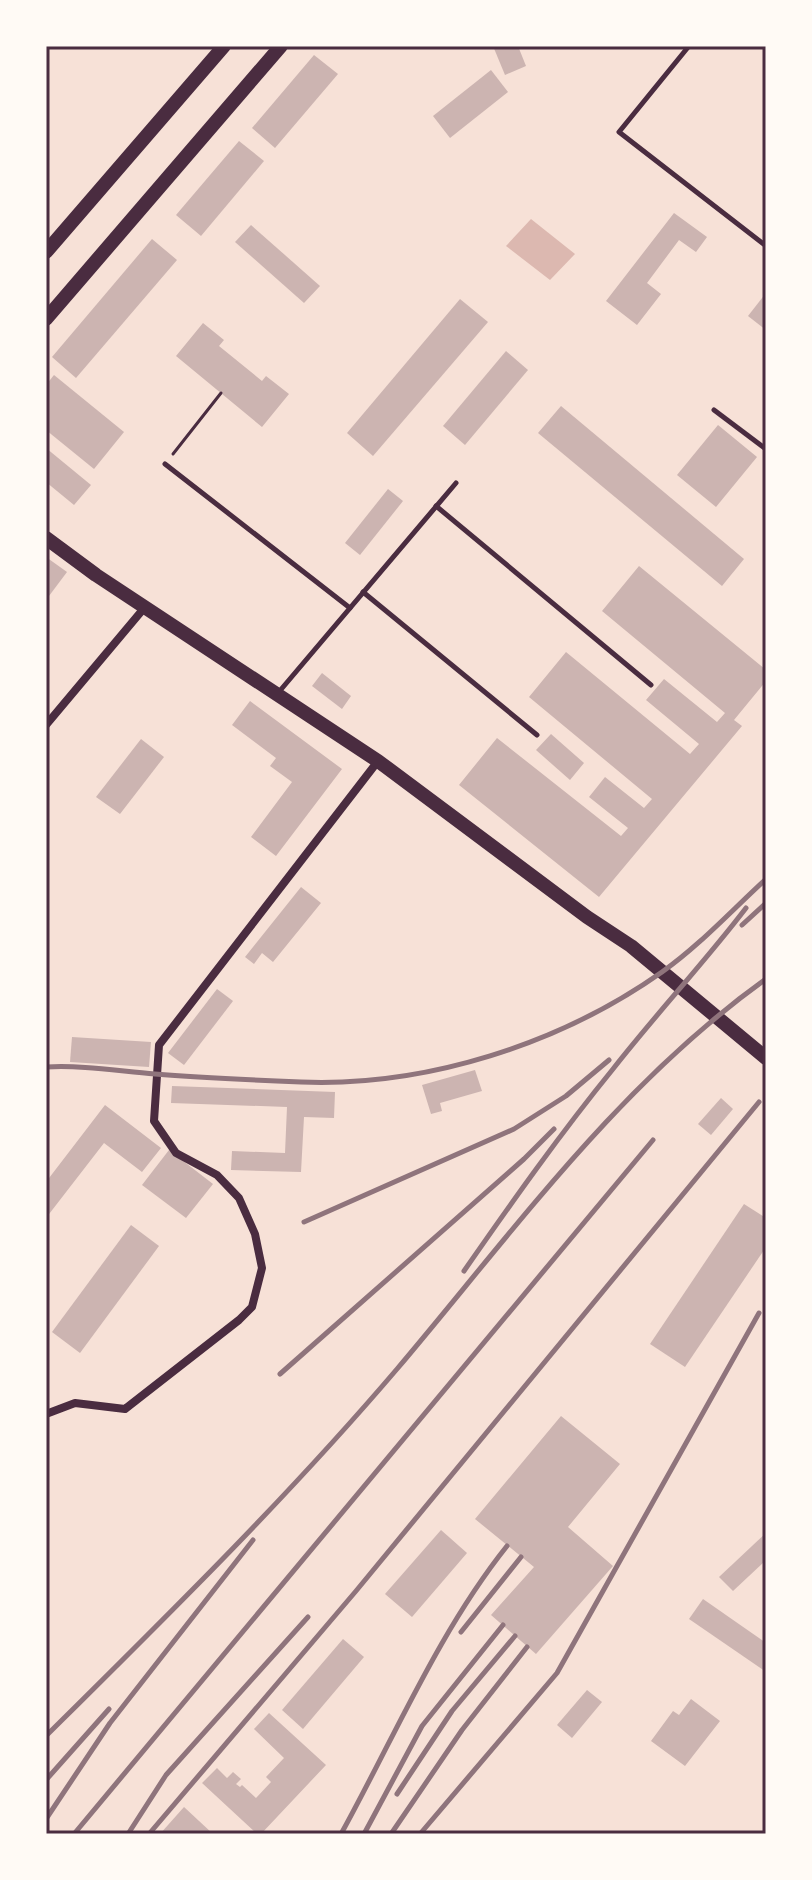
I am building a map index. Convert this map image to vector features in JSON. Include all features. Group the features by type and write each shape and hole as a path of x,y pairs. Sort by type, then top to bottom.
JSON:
{"street":[{"path":"46,252 224,46"},
{"path":"46,319 281,46"},
{"path":"46,538 378,761 587,917 631,946 766,1058"},
{"path":"46,725 145,607"},
{"path":"46,1414 75,1403 125,1409 252,1307 262,1268 255,1234 239,1198 217,1175 176,1153 154,1121 159,1045 378,761"}],"lane":[{"path":"689,46 619,132 766,246"},
{"path":"714,410 766,449"},
{"path":"165,464 350,608"},
{"path":"277,694 456,483"},
{"path":"436,506 651,685"},
{"path":"363,592 537,735"}],"path":[{"path":"165,464 221,393"}],"shaded area":[{"path":"531,219 575,254 550,280 506,246"}],"building":[{"path":"493,46 518,46 526,66 505,75"},
{"path":"314,55 338,74 275,148 252,128"},
{"path":"491,70 508,92 450,138 433,116"},
{"path":"239,141 264,161 201,236 176,215"},
{"path":"674,213 707,237 696,252 679,240 647,283 661,294 637,325 606,301"},
{"path":"251,225 320,286 304,303 235,242"},
{"path":"152,239 177,260 76,378 52,357"},
{"path":"766,293 766,330 748,316"},
{"path":"460,299 488,322 373,456 347,433"},
{"path":"203,323 224,340 219,346 262,381 266,376 289,394 262,427 176,356"},
{"path":"506,351 528,370 465,445 443,426"},
{"path":"54,375 124,432 94,469 46,430 46,385"},
{"path":"561,406 744,559 722,586 538,433"},
{"path":"718,425 757,457 716,507 677,475"},
{"path":"46,448 91,485 74,505 46,482"},
{"path":"388,489 403,501 360,555 345,543"},
{"path":"46,557 67,572 46,600"},
{"path":"639,566 766,670 766,681 734,720 742,726 599,897 459,785 497,738 621,836 628,828 589,797 605,777 644,808 652,799 529,697 566,652 690,754 699,744 646,700 664,679 717,722 725,713 602,611"},
{"path":"322,673 351,696 342,709 312,686"},
{"path":"250,701 342,769 276,856 251,837 292,782 270,766 276,758 232,725"},
{"path":"551,734 584,763 570,780 536,750"},
{"path":"141,739 164,757 120,814 96,797"},
{"path":"301,887 321,903 273,962 262,953 254,964 245,957"},
{"path":"217,989 233,1001 184,1065 168,1053"},
{"path":"72,1037 151,1042 149,1067 70,1062"},
{"path":"475,1070 482,1091 440,1103 442,1111 431,1114 422,1085"},
{"path":"172,1086 335,1092 334,1118 304,1117 301,1172 231,1170 232,1151 285,1153 287,1107 171,1103"},
{"path":"721,1098 733,1109 711,1135 698,1124"},
{"path":"105,1105 161,1148 142,1172 104,1143 46,1218 46,1182"},
{"path":"169,1150 213,1184 186,1218 142,1185"},
{"path":"744,1204 766,1218 766,1247 685,1367 650,1344"},
{"path":"131,1225 159,1246 80,1353 52,1332"},
{"path":"561,1416 620,1464 568,1527 613,1566 536,1654 491,1615 534,1567 475,1519"},
{"path":"441,1530 467,1553 412,1617 385,1594"},
{"path":"766,1533 766,1560 733,1591 719,1577"},
{"path":"703,1599 766,1643 766,1672 689,1619"},
{"path":"343,1639 364,1657 303,1729 282,1710"},
{"path":"587,1690 602,1702 572,1738 557,1725"},
{"path":"691,1699 720,1721 685,1766 651,1741 673,1711 679,1715"},
{"path":"269,1713 326,1765 261,1834 257,1834 202,1783 217,1768 227,1778 233,1772 241,1779 236,1784 242,1785 256,1798 271,1782 266,1777 284,1758 254,1729"},
{"path":"184,1807 213,1834 160,1834"}],"railway":[{"path":"46,1067 191,1077 348,1082 396,1077 490,1056 536,1040 622,998 689,951 766,879"},
{"path":"742,925 766,903"},
{"path":"464,1271 593,1094 746,908"},
{"path":"46,1736 313,1464 615,1112 713,1020 766,979"},
{"path":"304,1222 514,1129 566,1096 609,1060"},
{"path":"149,1834 356,1591 759,1102"},
{"path":"280,1374 554,1129"},
{"path":"74,1834 653,1140"},
{"path":"420,1834 557,1673 759,1313"},
{"path":"46,1819 110,1723 253,1540"},
{"path":"341,1834 439,1649 507,1546"},
{"path":"461,1632 521,1557"},
{"path":"128,1834 166,1775 308,1617"},
{"path":"364,1834 422,1726 503,1625"},
{"path":"397,1794 452,1711 515,1636"},
{"path":"391,1834 462,1730 527,1647"},
{"path":"46,1780 109,1709"}]}
